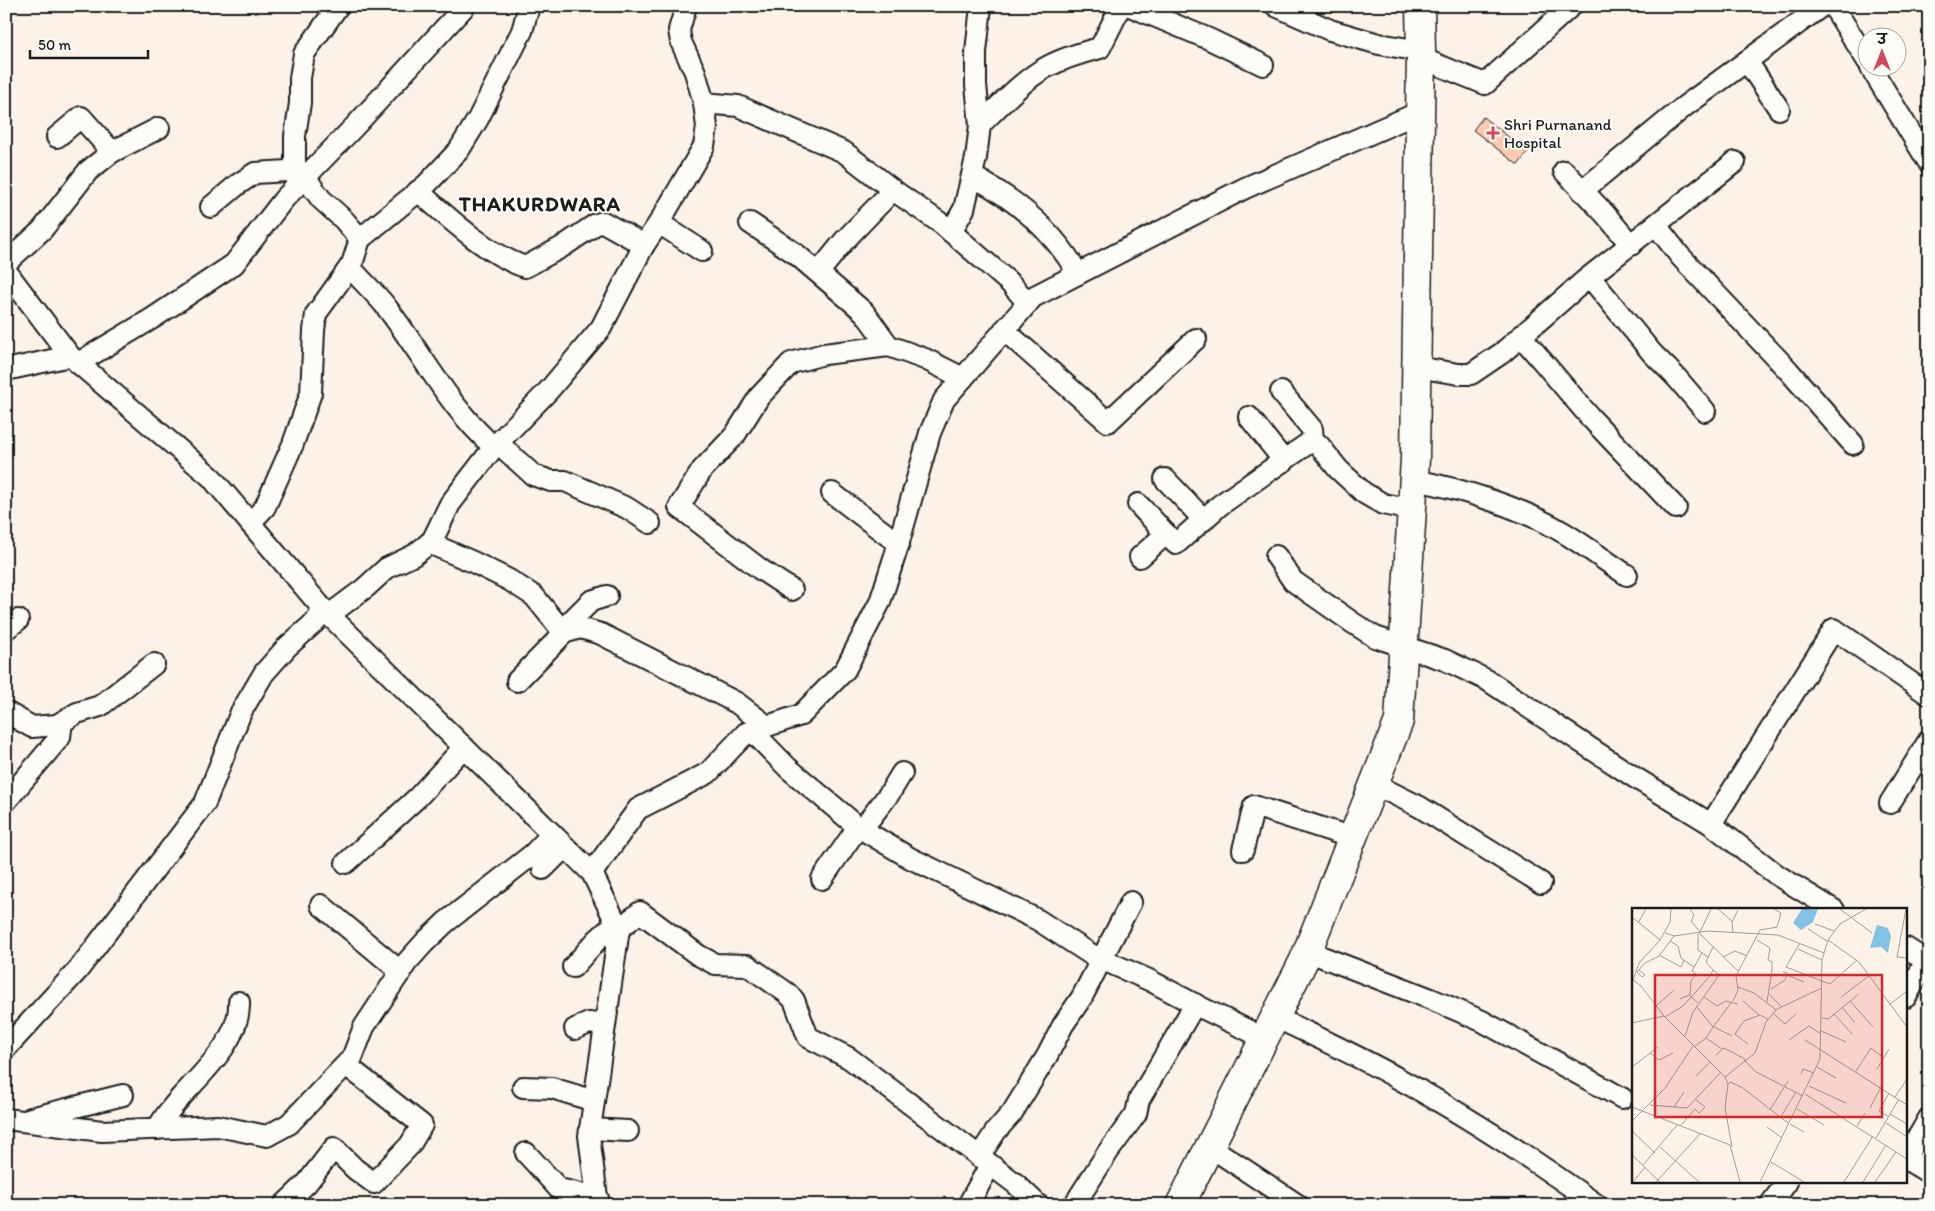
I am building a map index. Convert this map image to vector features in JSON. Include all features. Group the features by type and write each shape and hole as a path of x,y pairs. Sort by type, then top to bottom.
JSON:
{"highway":[{"path":"1180,1205 1307,951 1399,721 1414,480 1421,55 1420,6"}],"street":[{"path":"300,176 295,136 304,54 338,6"},
{"path":"6,370 74,360 154,318 234,264 300,176 356,126 466,6"},
{"path":"250,523 265,507 312,393 316,314 352,264 360,239 418,191 459,150 478,119 522,30 529,6"},
{"path":"6,1048 78,970 205,803 240,712 264,673 287,647 326,612 365,588 387,568 414,555 432,541 450,504 496,445 549,390 602,328 644,245 704,146 707,127 704,103 695,72 679,30 686,6"},
{"path":"951,232 964,209 972,176 980,125 976,85 976,52 981,6"},
{"path":"980,125 1010,95 1043,69 1072,55 1100,48 1117,14 1117,6"},
{"path":"1130,6 1263,65"},
{"path":"1276,6 1330,30 1421,55 1485,84 1571,6"},
{"path":"1582,191 1653,130 1822,6"},
{"path":"1833,6 1858,46"},
{"path":"1747,61 1779,108"},
{"path":"1877,78 1929,164"},
{"path":"704,103 738,106 844,152 951,232 1011,284 1028,303"},
{"path":"592,873 638,809 708,773 746,733 801,715 845,670 880,602 899,544 930,433 944,400 1033,297 1244,188 1420,112"},
{"path":"58,137 81,117 112,152"},
{"path":"6,263 42,230 88,171 112,152 159,128"},
{"path":"1416,367 1459,374 1471,374 1502,353 1590,277 1735,162"},
{"path":"211,207 237,185 255,173 287,171 300,176 344,220 360,239"},
{"path":"1564,171 1630,245"},
{"path":"972,176 1010,198 1048,233 1067,255 1078,274"},
{"path":"819,272 850,234 893,190"},
{"path":"418,191 465,231 514,263 525,267 562,247 596,224 604,222 644,245"},
{"path":"659,223 702,251"},
{"path":"750,223 819,272 864,312 889,346"},
{"path":"1656,225 1680,256 1788,370 1853,444"},
{"path":"350,267 384,304 451,399 484,438 496,445 533,475 551,481 565,480 626,508 650,523"},
{"path":"6,271 74,360 211,477 326,612 592,873 617,926 589,1136 587,1169 598,1201"},
{"path":"1590,277 1652,354 1676,377 1705,411"},
{"path":"1004,330 1108,422 1196,339"},
{"path":"1521,336 1590,417 1676,508"},
{"path":"792,590 760,569 679,507 702,470 735,434 758,397 791,363 824,354 889,346 925,359 963,378"},
{"path":"1281,392 1312,429 1313,440 1338,469 1364,493 1383,504 1412,510"},
{"path":"1249,417 1284,461"},
{"path":"1138,504 1176,544 1220,505 1313,440"},
{"path":"1166,479 1204,520"},
{"path":"1414,480 1448,486 1543,522 1566,534 1627,575"},
{"path":"832,493 899,544"},
{"path":"1140,558 1166,534"},
{"path":"429,543 509,580 534,596 563,632"},
{"path":"1276,556 1293,581 1375,637 1445,660 1487,680 1634,777 1710,824 1777,875 1831,908"},
{"path":"517,681 591,601 607,596"},
{"path":"563,632 580,628 600,634 737,703 788,768 860,828 910,858 1038,920 1092,956 1149,980 1195,1004 1270,1027 1400,1079 1538,1162 1597,1205"},
{"path":"1710,824 1834,629 1929,695"},
{"path":"6,712 32,727 57,725 77,713 100,706 154,664"},
{"path":"6,801 60,738 62,722"},
{"path":"1890,803 1929,740"},
{"path":"346,863 418,797 464,747"},
{"path":"822,879 860,828 889,794 902,772"},
{"path":"1374,784 1420,807 1541,883"},
{"path":"1243,850 1254,806 1353,838"},
{"path":"543,870 558,840"},
{"path":"14,1120 102,1131 218,1126 267,1136 289,1124 352,1058 364,1027 407,962 446,922 533,854 558,840"},
{"path":"968,1205 996,1131 1012,1113 1047,1056 1063,1025 1082,997 1131,902"},
{"path":"321,905 401,972"},
{"path":"573,967 597,940 640,912 698,956 714,964 747,965 794,1000 808,1037 850,1058 1016,1184 1038,1205"},
{"path":"1908,949 1927,962 1908,995"},
{"path":"1307,951 1482,1021 1622,1098"},
{"path":"157,1129 170,1110 204,1072 230,1038 240,1014 239,1002"},
{"path":"1074,1205 1136,1114 1140,1100 1195,1004"},
{"path":"575,1029 589,1023 605,1025"},
{"path":"284,1205 307,1183 334,1148 356,1169 374,1182 410,1145 422,1125 346,1065"},
{"path":"524,1087 552,1088 594,1101"},
{"path":"14,1120 123,1096"},
{"path":"1908,1155 1929,1118"},
{"path":"590,1129 628,1131"},
{"path":"1209,1146 1298,1205"},
{"path":"526,1153 559,1189 598,1201"},
{"path":"1908,1160 1929,1173"},
{"path":"1770,1205 1786,1184"}],"building":[{"path":"1483,117 1528,152 1518,165 1473,130"}],"place":[{"name":"Shri Purnanand Hospital","path":"1493,133"}],"district":[{"name":"THAKURDWARA","path":"540,204"}]}
